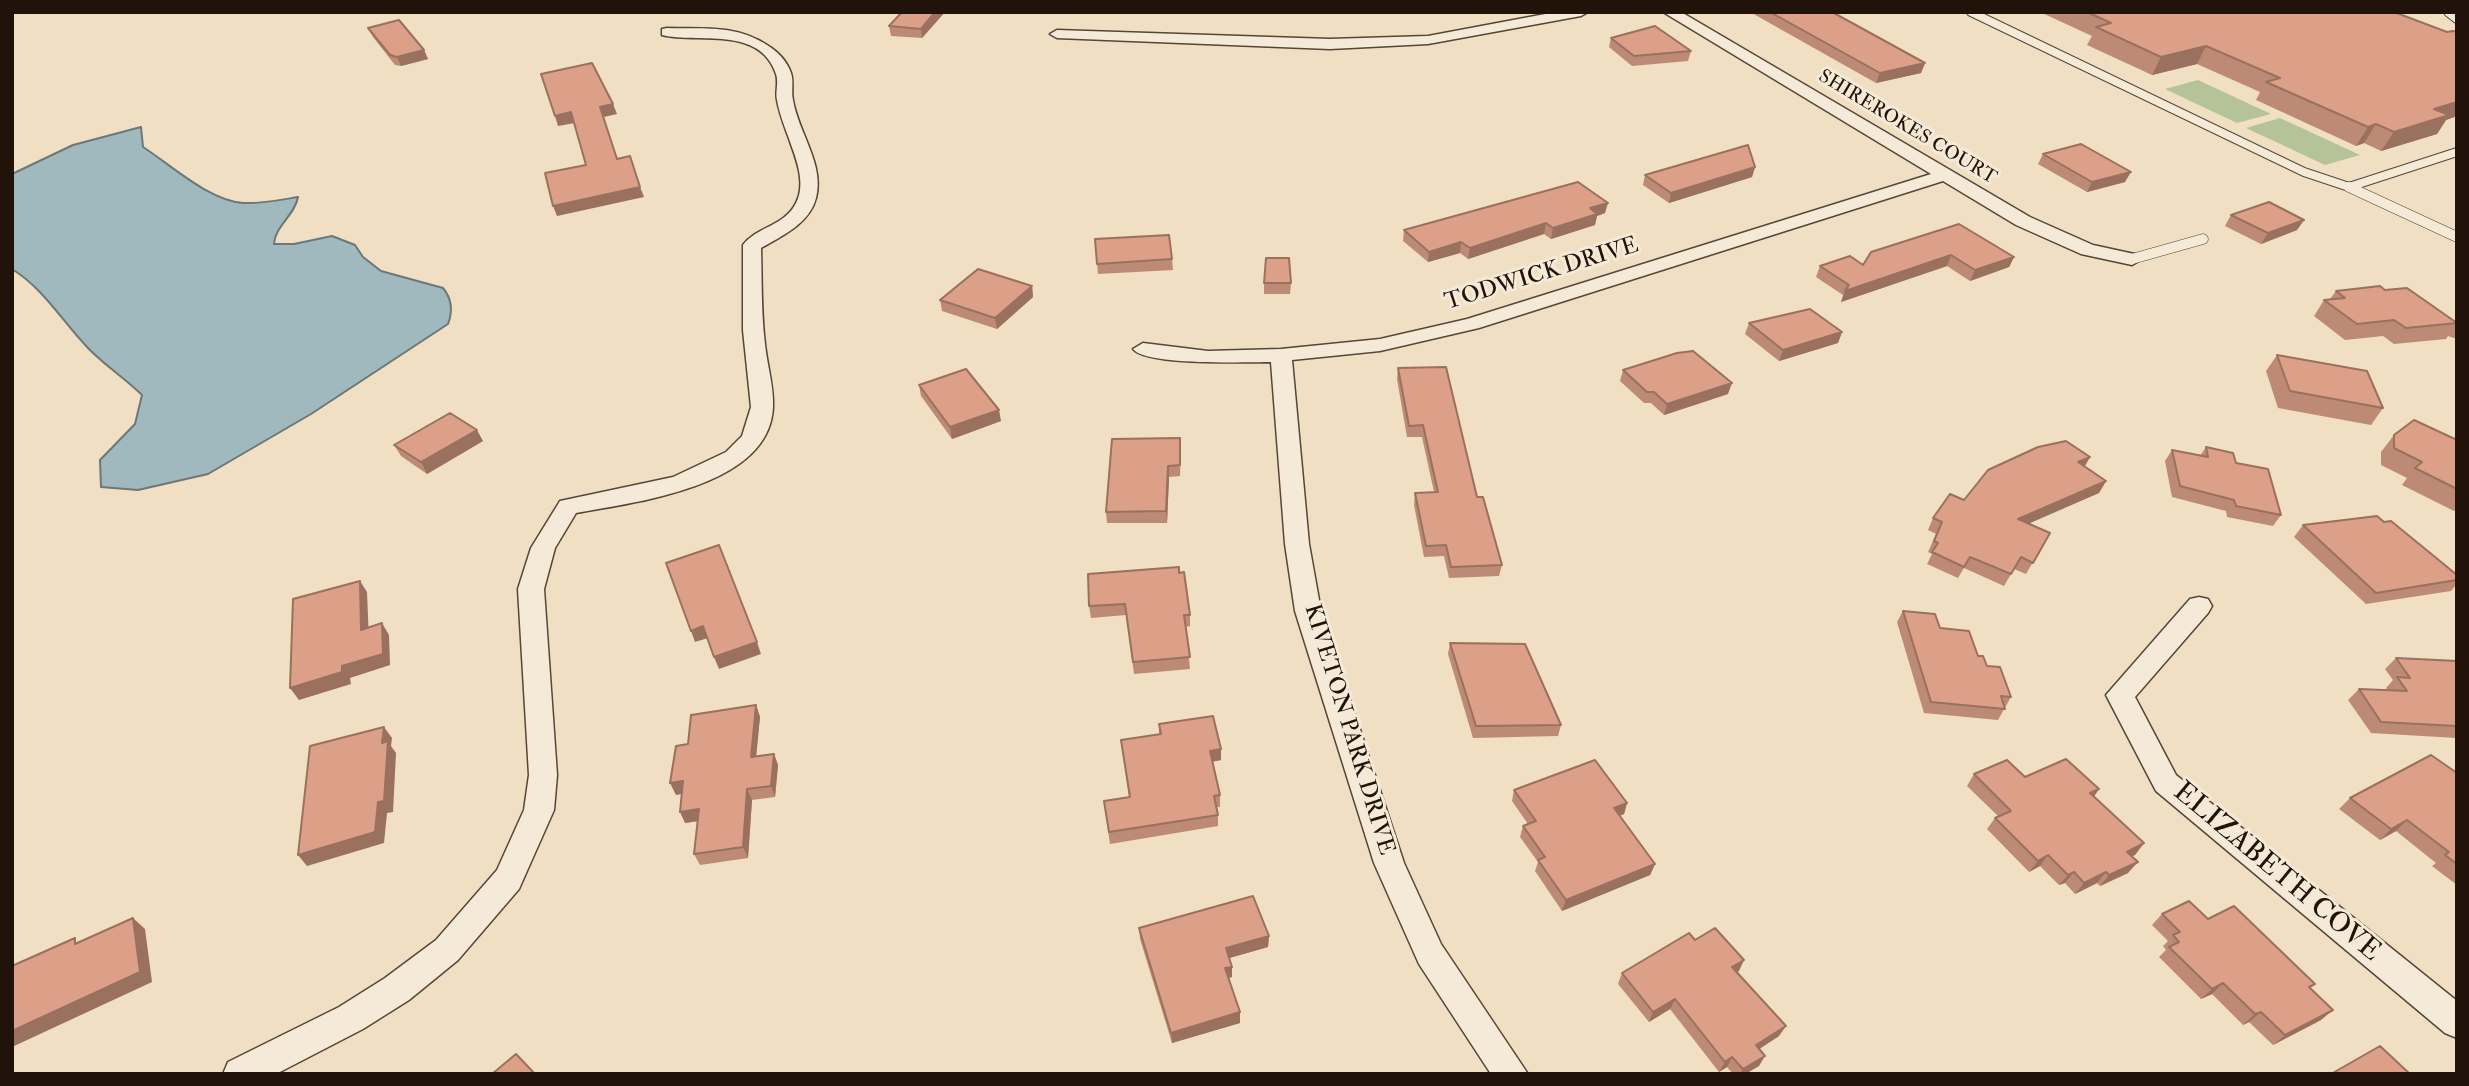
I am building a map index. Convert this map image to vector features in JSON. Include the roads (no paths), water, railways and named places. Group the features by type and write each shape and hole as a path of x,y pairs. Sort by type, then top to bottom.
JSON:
{"street":[{"path":"1056,34 1330,44 1428,40 1581,12"},
{"name":"SHIREROKES COURT","path":"1670,12 2045,233 2088,250 2132,259"},
{"path":"240,1074 351,1018 397,989 447,950 508,879 539,810 543,775 531,589 543,548 568,507 666,486 719,470 751,445 761,416 752,320 752,245 791,225 807,206 811,184 785,98 788,86 786,74 778,61 762,48 723,33 667,32"},
{"name":"TODWICK DRIVE","path":"1143,349 1208,357 1281,355 1380,345 1472,324 1945,175"},
{"name":"KIVETON PARK DRIVE","path":"1281,355 1297,544 1308,611 1389,863 1430,954 1511,1074"},
{"name":"ELIZABETH COVE","path":"2199,606 2120,695 2166,783 2457,1022"}],"lane":[{"path":"1971,12 2304,172 2349,187 2457,237"},
{"path":"2448,12 2457,19"},
{"path":"2349,187 2457,152"},
{"path":"2132,259 2203,239"}],"water":[{"path":"141,127 143,147 190,181 217,196 243,203 298,197 274,244 294,244 332,236 355,245 363,257 381,271 443,288 451,305 448,324 311,414 208,474 138,490 101,487 100,460 135,424 142,395 94,354 34,286 12,269 12,174 73,145"}]}
